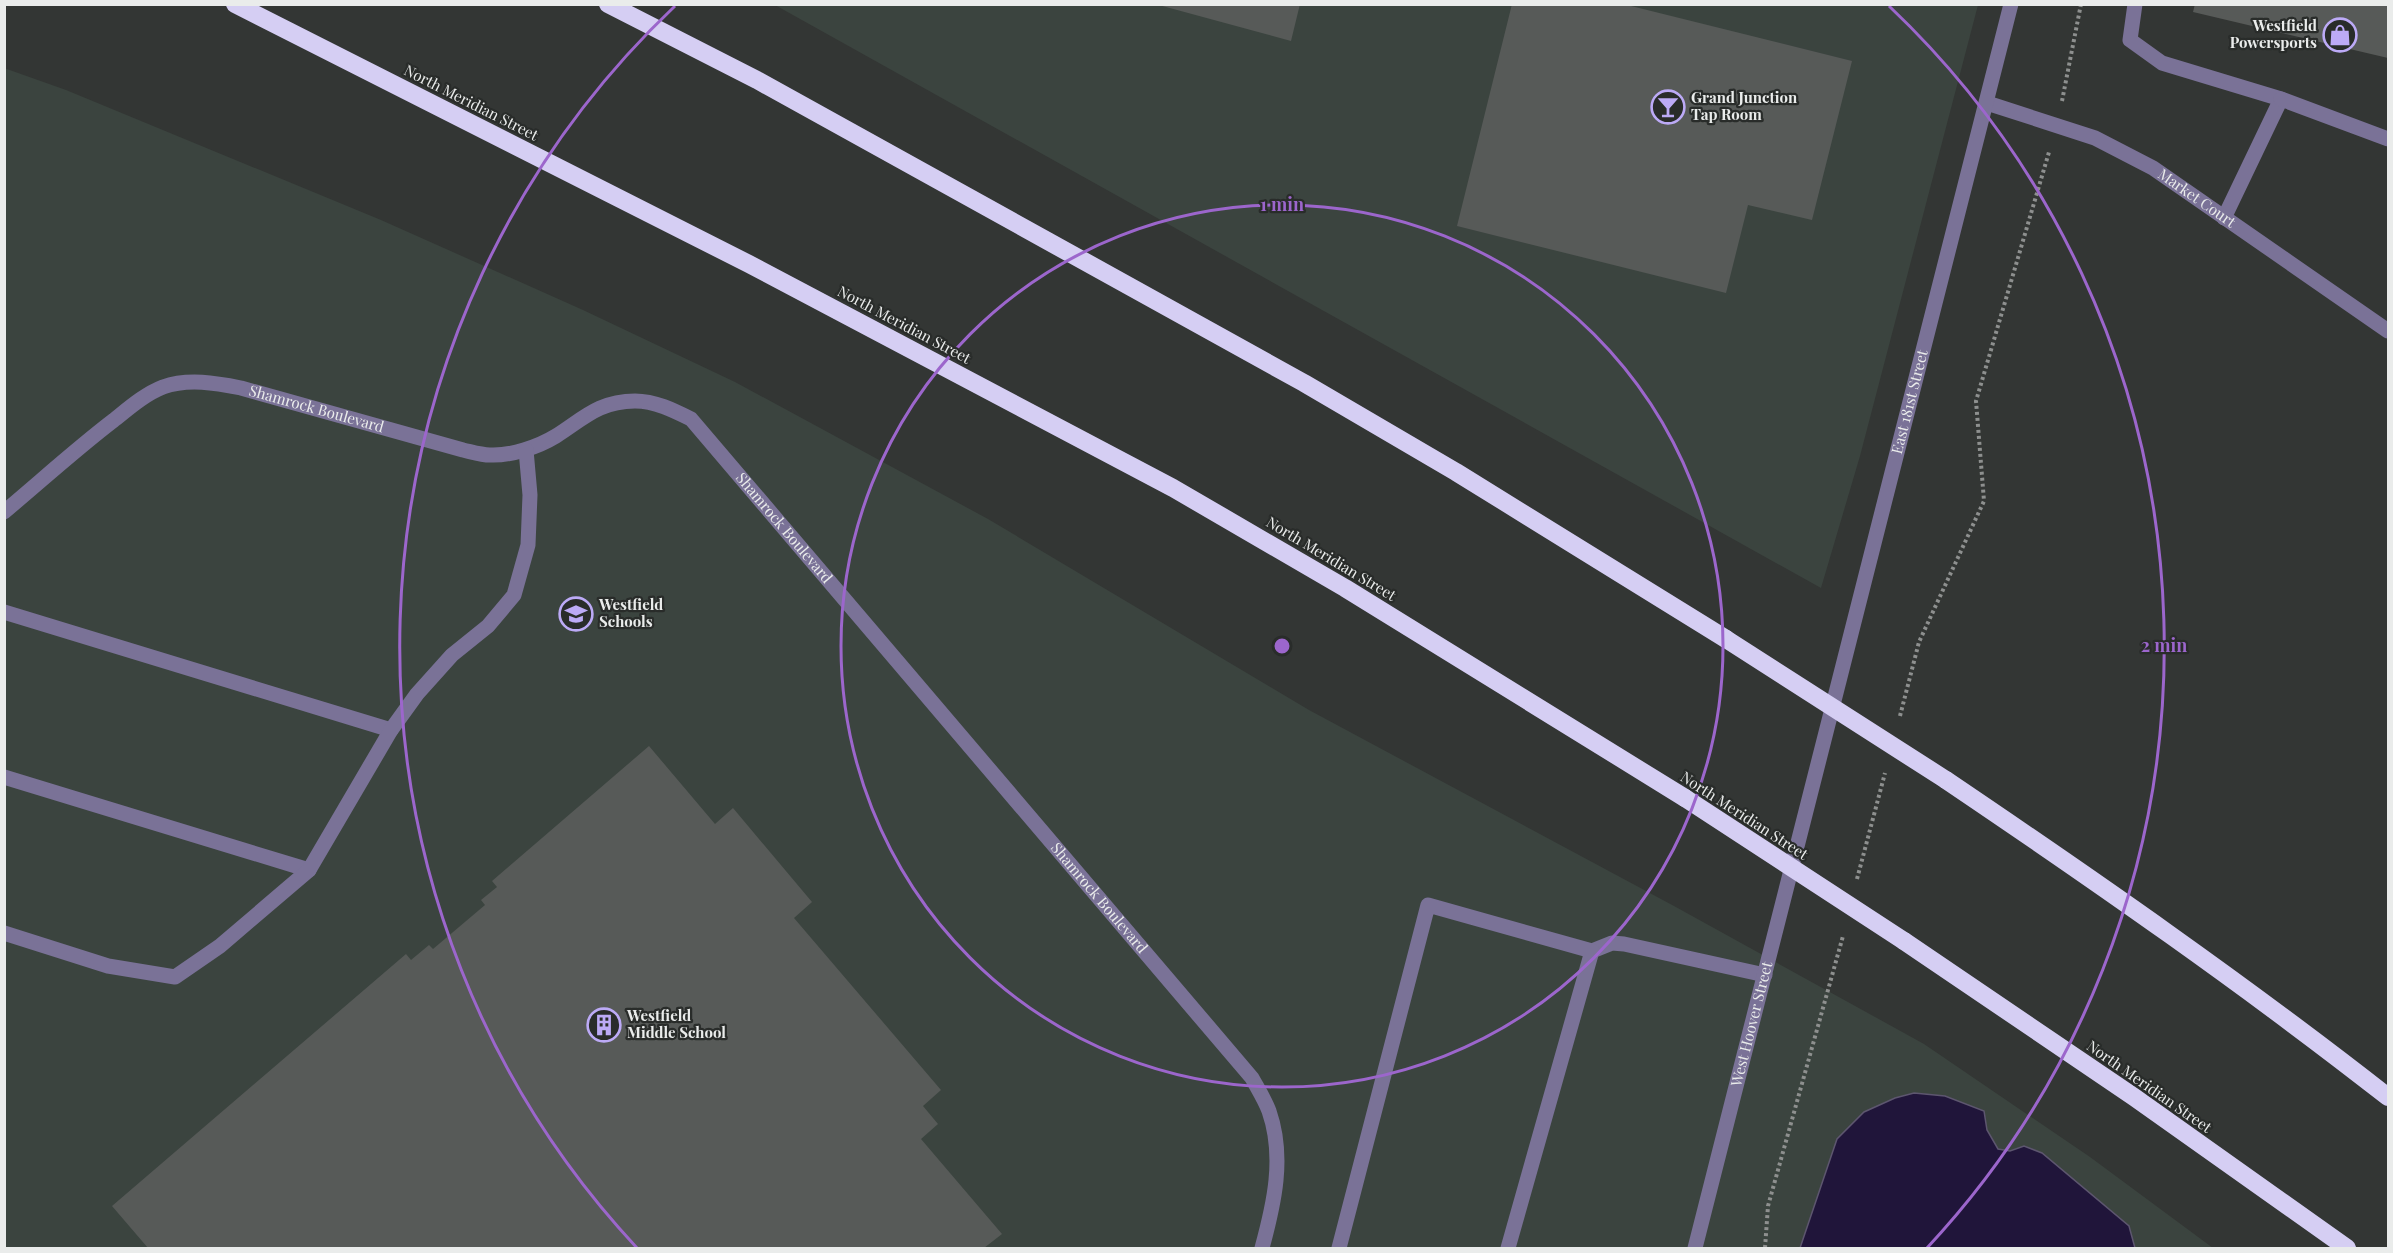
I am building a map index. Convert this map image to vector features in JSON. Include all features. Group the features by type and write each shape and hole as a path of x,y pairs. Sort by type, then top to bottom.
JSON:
{"highway":[{"name":"North Meridian Street","path":"236,4 749,264 1173,488 1345,588 1685,798 1904,941 2134,1097 2347,1248"},
{"path":"608,4 757,80 1304,383 1466,478 1726,639 1946,780 2121,898 2293,1022 2388,1096"}],"street":[{"name":"East 181st Street","path":"1810,799 2012,4"},
{"path":"2135,4 2130,39 2162,63 2281,99 2388,139"},
{"path":"2224,218 2281,99"},
{"name":"Market Court","path":"1987,103 2096,138 2153,168 2388,331"},
{"name":"Shamrock Boulevard","path":"4,512 103,428 140,400 164,387 185,383 211,382 241,388 463,450 491,455 526,450 555,437 584,415 609,405 635,401 664,406 691,419 1252,1078 1269,1112 1278,1154 1275,1197 1262,1248"},
{"path":"4,933 108,966 176,977 220,946 309,870 391,730 417,694 452,655 488,626 514,595 528,545 530,495 526,450"},
{"path":"4,612 391,730"},
{"path":"4,777 309,870"},
{"name":"West Hoover Street","path":"1695,1248 1810,799"},
{"path":"1339,1248 1428,905 1592,951 1612,943 1624,944 1765,975"},
{"path":"1508,1248 1592,951"}],"path":[{"path":"1898,722 1919,642 1984,501 1976,401 2057,126 2081,4"},
{"path":"1857,881 1887,767"},
{"path":"1765,1248 1768,1206 1845,927"}],"shaded area":[{"path":"775,5 1978,5 1860,456 1821,588"},
{"name":"Westfield Schools","path":"4,68 66,90 381,220 583,310 735,382 988,519 1309,710 1674,906 1924,1044 2090,1157 2213,1248 5,1248"},
{"path":"1914,1093 1945,1096 1984,1111 1987,1130 1998,1149 2010,1151 2024,1146 2042,1153 2129,1226 2135,1248 1800,1248 1837,1139 1864,1112 1895,1098"}],"building":[{"path":"1155,4 1300,4 1291,41"},
{"path":"1512,4 1623,4 1852,61 1812,220 1748,205 1726,293 1457,226"},
{"name":"Westfield Powersports","path":"2195,4 2388,4 2388,58 2193,12"},
{"name":"Westfield Middle School","path":"649,746 715,824 733,808 812,902 794,918 941,1090 923,1106 938,1124 921,1139 1002,1234 984,1248 148,1248 112,1206 406,954 411,960 429,945 433,949 485,905 481,900 497,887 492,881"}],"place":[{"name":"Westfield Powersports","path":"2340,35"},
{"name":"Grand Junction Tap Room","path":"1668,107"},
{"name":"Westfield Schools","path":"576,614"},
{"name":"Westfield Middle School","path":"604,1025"}]}
